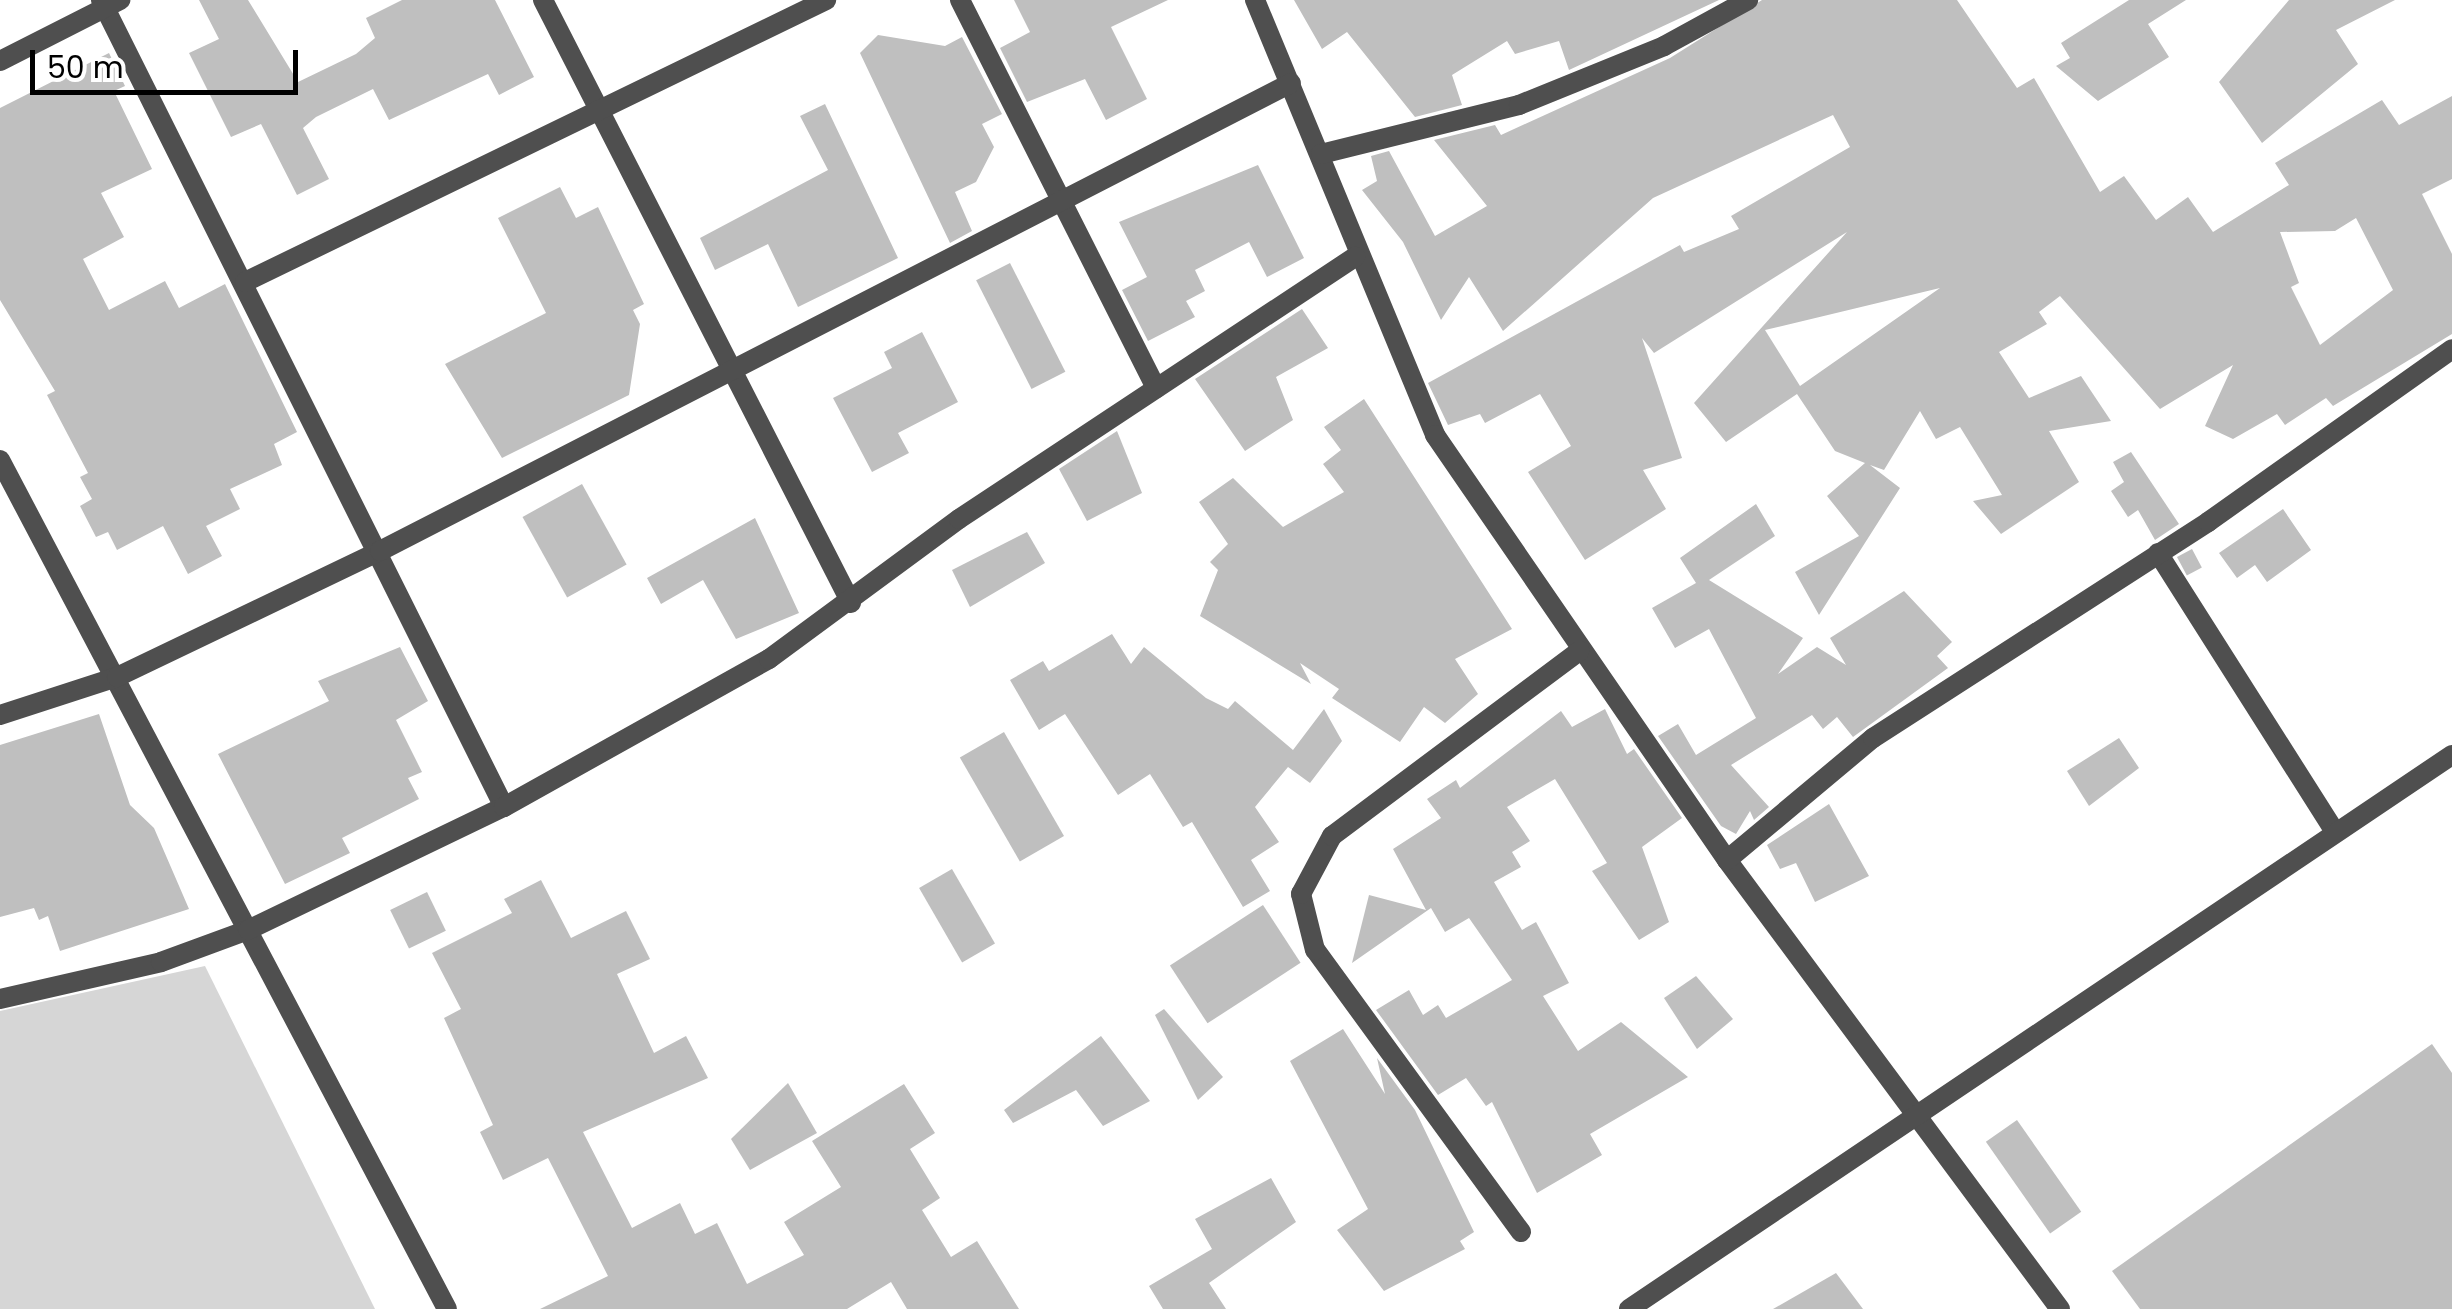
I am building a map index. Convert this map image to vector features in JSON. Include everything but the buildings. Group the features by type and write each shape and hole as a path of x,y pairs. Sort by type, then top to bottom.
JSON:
{"street":[{"path":"543,0 597,116 729,376 850,603"},
{"path":"244,282 597,116 826,0"},
{"path":"960,0 1054,198 1156,388"},
{"path":"1255,0 1321,154 1355,257 1435,435 1578,652 2060,1309"},
{"path":"1321,154 1519,105 1664,46 1748,0"},
{"path":"0,61 109,3 504,807"},
{"path":"0,715 117,677 380,551 729,376 1054,198 1291,83"},
{"path":"0,999 162,962 248,930 504,807 850,603 1156,388 1355,257"},
{"path":"1727,860 1873,738 2158,554 2452,349"},
{"path":"0,460 447,1309"},
{"path":"2158,554 2335,832"},
{"path":"1521,1232 1315,950 1301,894 1332,836 1578,652"},
{"path":"1628,1309 1921,1117 2452,754"}],"shaded area":[{"path":"205,966 375,1309 0,1309 0,1011"}]}
